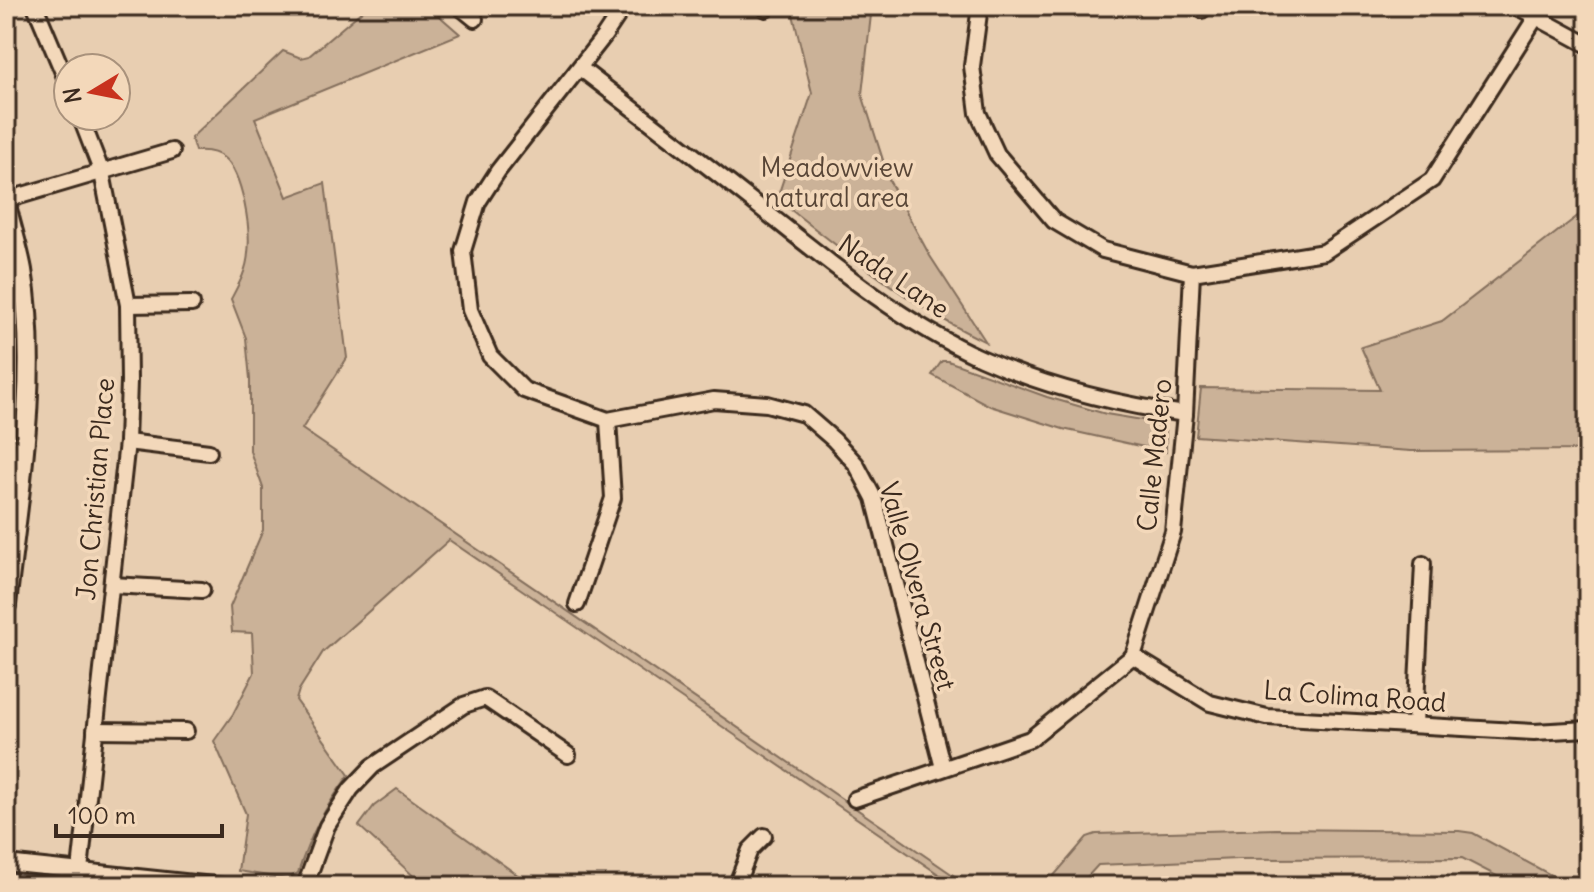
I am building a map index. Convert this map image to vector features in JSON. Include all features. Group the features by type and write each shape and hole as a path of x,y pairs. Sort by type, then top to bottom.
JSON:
{"main road":[{"path":"6,203 22,271 28,409 6,605"}],"street":[{"path":"35,6 54,52"},
{"path":"459,6 475,19"},
{"path":"577,604 613,498 608,420 524,390 496,364 470,310 463,251 478,202 498,171 580,68 624,6"},
{"path":"980,6 972,66 978,113 997,154 1054,221 1103,250 1192,273 1324,252 1432,180 1536,17"},
{"path":"1516,6 1588,45"},
{"name":"Nada Lane","path":"580,68 813,250 884,302 929,330 981,358 1024,375 1125,405 1185,414"},
{"name":"Jon Christian Place","path":"80,870 127,442 129,381 128,305 102,173 86,132"},
{"path":"6,203 172,151"},
{"name":"Calle Madero","path":"1133,656 1173,532 1185,414 1192,273"},
{"path":"128,305 192,304"},
{"name":"Valle Olvera Street","path":"608,420 714,400 767,404 804,414 834,440 856,464 874,498 943,768"},
{"path":"127,442 209,452"},
{"path":"1415,724 1423,564"},
{"path":"112,585 202,590"},
{"path":"855,799 1030,739 1133,656"},
{"name":"La Colima Road","path":"1133,656 1210,703 1267,717 1534,732 1588,729"},
{"path":"305,886 327,826 351,789 373,766 464,705 485,698 568,755"},
{"path":"95,730 186,731"},
{"path":"736,886 750,850 764,836"},
{"path":"6,863 222,886"}],"green space":[{"path":"368,6 428,6 460,34 255,118 287,197 325,183 347,358 302,429 969,886 956,886 449,540 323,652 299,690 296,700 349,775 319,822 298,873 287,879 238,871 246,814 214,741 233,714 254,673 252,633 232,632 230,607 263,530 263,488 250,451 250,379 246,338 231,299 246,265 248,231 241,189 231,165 218,154 195,151 191,138 283,51 301,58 309,56"},
{"name":"Meadowview natural area","path":"791,6 872,6 862,94 890,182 930,256 986,342 904,295 777,199 812,93"},
{"path":"1588,208 1588,450 1411,451 1196,436 1201,388 1380,390 1361,347 1442,321"},
{"path":"942,361 1106,414 1160,423 1166,432 1166,452 1063,429 990,406 932,375"},
{"path":"397,789 533,886 427,886 421,883 359,826 374,806"},
{"path":"1276,829 1473,833 1571,886 1516,886 1462,858 1238,859 1098,865 1079,886 1045,886 1087,837 1096,834"}]}
